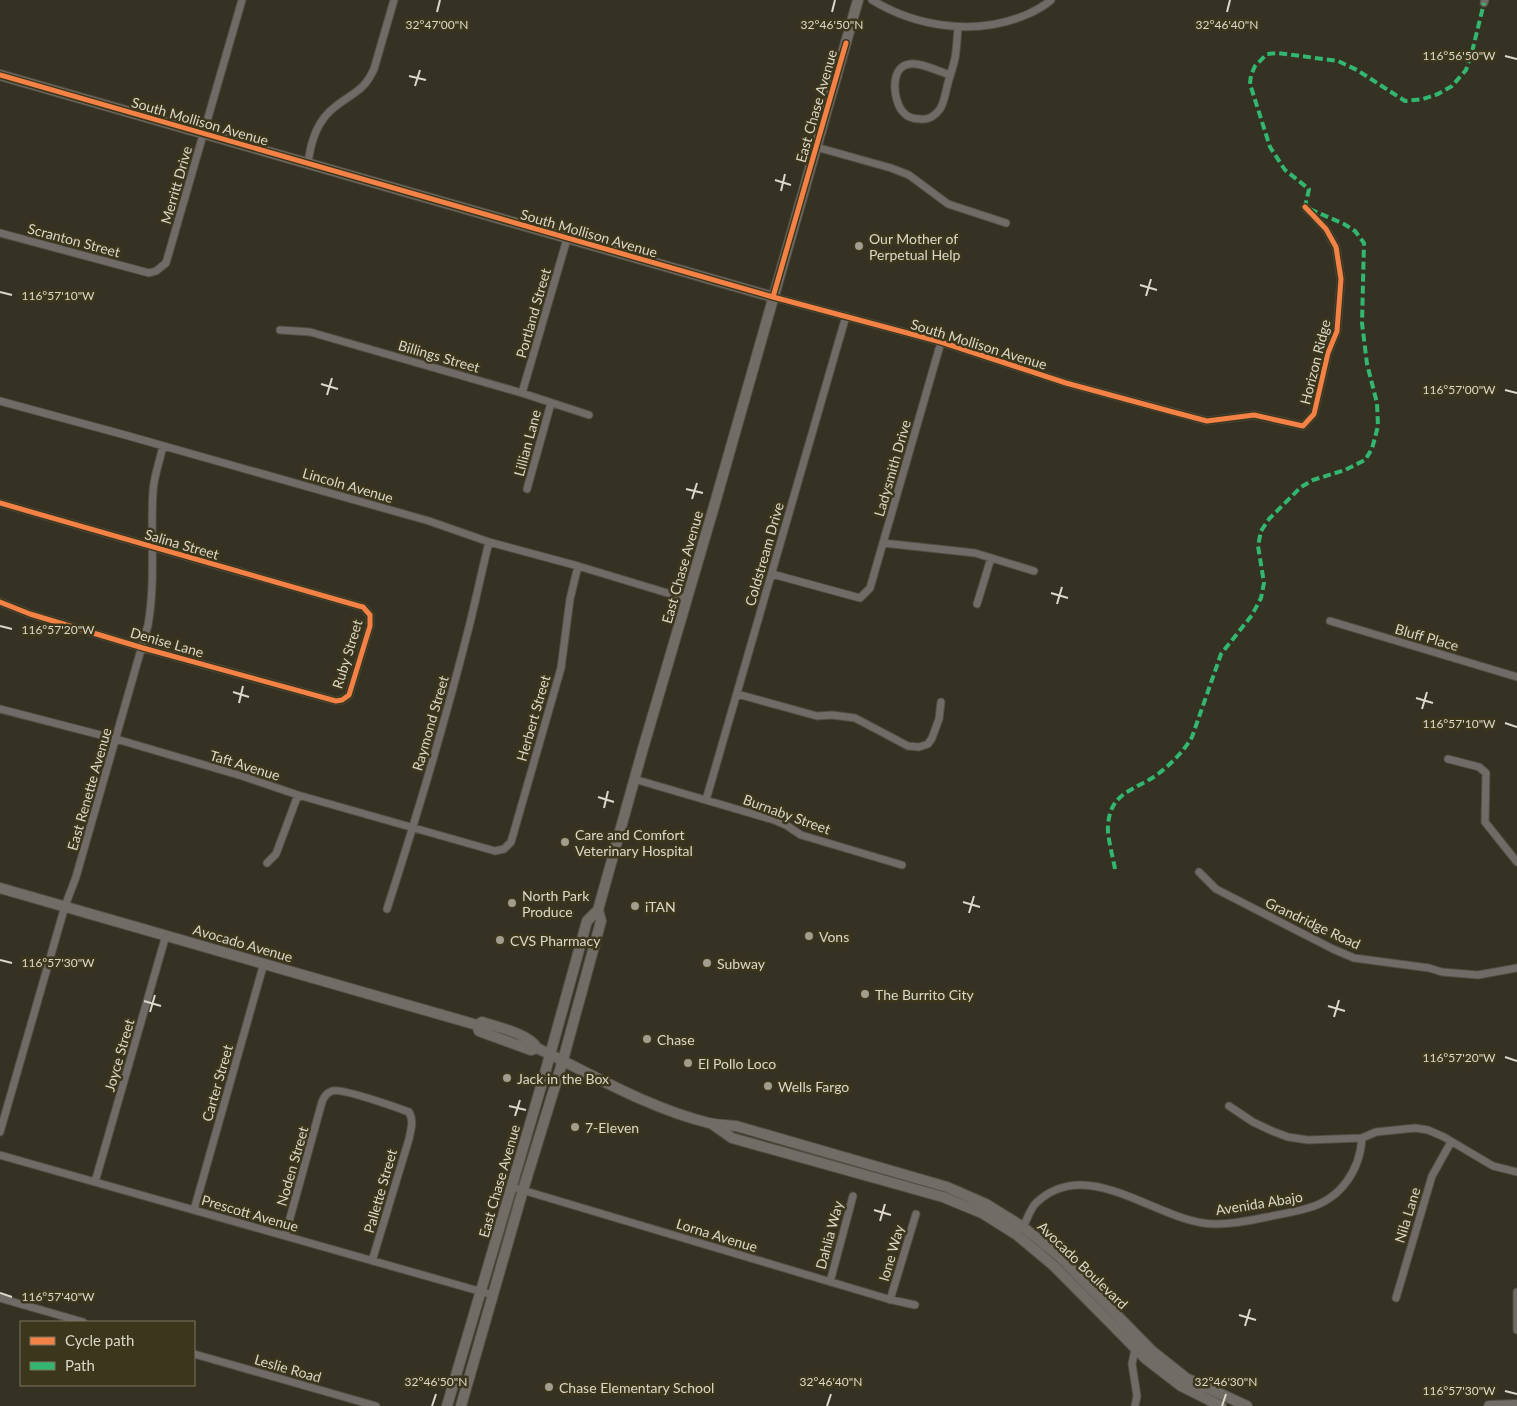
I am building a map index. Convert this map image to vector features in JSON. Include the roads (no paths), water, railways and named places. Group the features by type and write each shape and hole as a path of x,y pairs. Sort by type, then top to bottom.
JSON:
{"main road":[{"name":"East Chase Avenue","path":"447,1406 512,1187 587,921 598,910 858,0"},
{"name":"South Mollison Avenue","path":"0,75 774,297"},
{"name":"Avocado Avenue","path":"0,888 477,1025 482,1022 518,1034 534,1042 537,1048 563,1060"},
{"name":"East Chase Avenue","path":"461,1406 523,1190 563,1060 601,921 598,910"},
{"name":"Avocado Boulevard","path":"563,1060 648,1103 668,1111 711,1124 736,1126 947,1187 986,1204 1023,1226 1061,1258 1152,1351 1186,1378 1247,1406"},
{"name":"Avocado Boulevard","path":"711,1124 732,1138 943,1197 982,1213 1017,1234 1054,1266 1136,1349 1181,1386 1221,1406"},
{"path":"1489,1406 1517,1405"}],"street":[{"name":"Merritt Drive","path":"141,272 149,273 156,271 166,263 242,0"},
{"path":"308,164 313,137 325,117 360,90 369,79 374,69 394,0"},
{"path":"872,0 898,14 946,26 958,27 980,26 1015,19 1044,6 1051,0"},
{"path":"950,75 915,64 901,67 896,73 894,82 898,103 902,111 918,120 927,119 936,114 943,103 955,58 958,27"},
{"path":"816,147 891,168 908,175 948,204 1006,223"},
{"name":"Horizon Ridge","path":"1173,412 1207,421 1254,415 1303,426 1314,414 1328,353 1337,331 1341,279 1336,247 1326,229 1305,207"},
{"name":"Scranton Street","path":"0,233 93,257 141,272"},
{"name":"Portland Street","path":"522,394 567,239"},
{"name":"South Mollison Avenue","path":"774,297 941,342 1066,383 1173,412"},
{"name":"Coldstream Drive","path":"706,800 846,316"},
{"name":"Billings Street","path":"280,330 310,332 589,415"},
{"name":"Ladysmith Drive","path":"772,574 860,598 870,588 941,342"},
{"name":"Lincoln Avenue","path":"0,401 429,521 489,542 578,566 687,599"},
{"name":"Lillian Lane","path":"527,489 550,403"},
{"name":"East Renette Avenue","path":"0,1132 65,906 76,877 143,648 152,597 153,488 163,446"},
{"name":"Salina Street","path":"0,503 358,606"},
{"name":"Raymond Street","path":"387,909 413,828 470,626 489,542"},
{"path":"883,543 963,551 1034,571"},
{"path":"977,604 991,558"},
{"name":"Herbert Street","path":"481,848 495,851 504,848 511,842 561,668 570,599 578,566"},
{"name":"Denise Lane","path":"0,602 30,614 143,648 329,699"},
{"name":"Ruby Street","path":"329,699 342,700 350,695 370,626 370,615 363,607 358,606"},
{"name":"Bluff Place","path":"1330,622 1517,677"},
{"path":"737,694 817,716 832,715 855,718 908,746 919,747 928,744 932,738 939,719 941,702"},
{"name":"Taft Avenue","path":"0,709 116,739 242,776 298,795 481,848"},
{"path":"1448,759 1480,767 1486,773 1485,822 1517,862"},
{"name":"Burnaby Street","path":"634,779 774,820 800,834 902,865"},
{"path":"268,863 276,854 298,795"},
{"name":"Grandridge Road","path":"1199,872 1216,889 1354,958 1429,968 1442,972 1478,975 1517,968"},
{"name":"Joyce Street","path":"96,1182 166,935"},
{"name":"Carter Street","path":"194,1210 264,963"},
{"name":"Noden Street","path":"285,1236 326,1093 334,1090 348,1093 409,1112 412,1118 412,1127"},
{"path":"1229,1106 1253,1122 1288,1137 1308,1140 1362,1138 1376,1132 1415,1128 1428,1130 1493,1166 1517,1172"},
{"name":"Pallette Street","path":"372,1261 412,1127"},
{"name":"Avenida Abajo","path":"1023,1226 1035,1204 1055,1190 1075,1185 1088,1185 1115,1190 1175,1216 1212,1224 1256,1219 1310,1208 1331,1198 1341,1189 1352,1173 1361,1151 1362,1138"},
{"name":"Nila Lane","path":"1396,1298 1432,1176 1451,1142"},
{"name":"Prescott Avenue","path":"0,1155 493,1295"},
{"name":"Lorna Avenue","path":"512,1187 890,1300 915,1305"},
{"name":"Dahlia Way","path":"830,1282 853,1196"},
{"name":"Ione Way","path":"890,1300 916,1214"},
{"path":"1517,1293 1517,1330"},
{"path":"0,1298 80,1321"},
{"path":"1135,1406 1136,1396 1132,1364 1136,1349"},
{"name":"Leslie Road","path":"195,1354 376,1406"}],"place":[{"name":"Our Mother of Perpetual Help","path":"859,246"},
{"name":"Care and Comfort Veterinary Hospital","path":"565,842"},
{"name":"North Park Produce","path":"512,903"},
{"name":"iTAN","path":"635,906"},
{"name":"Vons","path":"809,936"},
{"name":"CVS Pharmacy","path":"500,940"},
{"name":"Subway","path":"707,963"},
{"name":"The Burrito City","path":"865,994"},
{"name":"Chase","path":"647,1039"},
{"name":"El Pollo Loco","path":"688,1063"},
{"name":"Jack in the Box","path":"507,1078"},
{"name":"Wells Fargo","path":"768,1086"},
{"name":"7-Eleven","path":"575,1127"},
{"name":"Chase Elementary School","path":"549,1387"}]}
